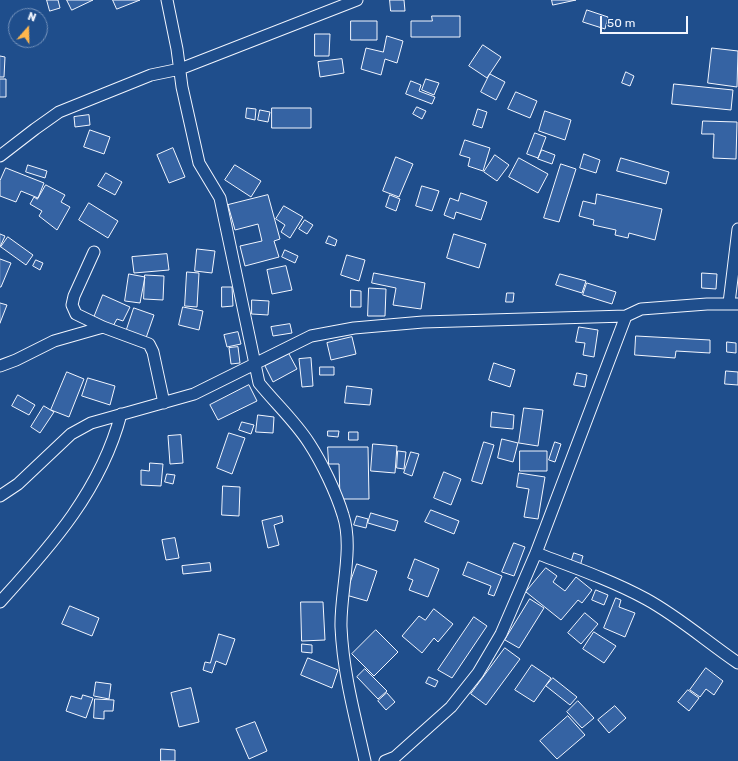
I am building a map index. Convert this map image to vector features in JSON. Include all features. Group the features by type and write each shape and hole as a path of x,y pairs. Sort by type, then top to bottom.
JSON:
{"street":[{"path":"167,0 182,87 199,163 220,198 259,383 280,406 309,444 343,516 346,532 346,556 341,626 346,680 365,761"},
{"path":"0,156 34,129 59,112 151,75 180,69 357,0"},
{"path":"0,496 18,484 71,434 91,423 194,394 311,336 354,328 423,322 626,316 641,309 734,304 738,230"},
{"path":"94,252 74,296 72,305 76,314 103,327 149,344 153,352 164,403"},
{"path":"385,761 395,757 451,707 478,673 500,634 536,553 626,316"},
{"path":"0,366 16,360 54,341 103,327"},
{"path":"0,602 59,534 94,482 114,441 121,414"},
{"path":"536,553 607,580 646,599 738,663"}],"building":[{"path":"47,0 58,0 60,8 50,11"},
{"path":"67,0 93,0 72,10"},
{"path":"113,0 140,0 117,9"},
{"path":"390,0 404,0 405,11 391,11"},
{"path":"552,0 576,0 553,5"},
{"path":"587,10 608,17 605,29 583,22"},
{"path":"432,16 460,16 460,37 411,37 411,21 432,21"},
{"path":"351,21 377,21 377,40 351,40"},
{"path":"315,34 330,34 329,56 315,56"},
{"path":"387,36 403,41 397,63 385,59 381,75 361,69 366,48 383,52"},
{"path":"483,45 501,57 487,78 469,66"},
{"path":"712,48 738,51 737,87 708,83"},
{"path":"0,56 5,57 4,77 0,77"},
{"path":"342,59 344,73 320,77 318,62"},
{"path":"626,72 634,76 630,86 622,83"},
{"path":"490,74 505,82 496,100 481,92"},
{"path":"0,79 6,79 6,97 0,97"},
{"path":"426,79 439,83 434,95 422,90"},
{"path":"411,81 421,85 419,91 435,97 432,104 406,94"},
{"path":"674,84 733,90 731,110 672,104"},
{"path":"516,92 537,101 530,118 508,109"},
{"path":"417,107 426,111 422,119 413,114"},
{"path":"247,108 256,109 255,120 246,118"},
{"path":"272,108 311,108 311,128 272,128"},
{"path":"478,109 487,112 482,128 473,125"},
{"path":"260,110 270,112 268,122 258,120"},
{"path":"545,111 571,120 565,140 539,131"},
{"path":"89,115 90,125 75,127 74,117"},
{"path":"703,121 737,122 736,159 713,158 714,134 702,134"},
{"path":"90,130 110,137 104,154 84,147"},
{"path":"535,133 546,137 538,158 527,154"},
{"path":"465,140 490,148 483,171 468,166 470,158 460,155"},
{"path":"173,148 185,177 169,183 157,155"},
{"path":"542,150 555,155 552,164 538,159"},
{"path":"584,154 600,160 596,173 580,168"},
{"path":"495,155 509,165 497,181 484,172"},
{"path":"396,157 413,164 399,197 383,191"},
{"path":"519,158 548,174 538,193 509,177"},
{"path":"621,158 669,172 666,184 617,171"},
{"path":"561,164 576,169 559,222 544,218"},
{"path":"28,165 47,171 45,178 26,172"},
{"path":"235,165 261,181 251,197 225,180"},
{"path":"6,168 44,183 38,198 21,191 16,202 0,196 0,181"},
{"path":"106,173 122,182 115,195 98,186"},
{"path":"46,185 65,195 61,202 70,207 57,230 39,216 42,211 30,204 34,197 37,199"},
{"path":"422,186 439,191 432,211 416,206"},
{"path":"461,193 487,202 481,220 456,212 454,219 444,215 450,198 458,201"},
{"path":"597,194 662,209 655,240 629,233 628,238 615,235 616,230 593,225 594,220 579,216 583,201 595,204"},
{"path":"268,195 280,239 274,241 279,257 245,266 240,246 262,241 258,224 235,230 228,205"},
{"path":"390,195 400,199 396,211 386,207"},
{"path":"89,203 118,221 108,238 79,220"},
{"path":"284,206 303,217 290,238 281,232 285,225 276,219"},
{"path":"305,220 313,225 307,234 299,229"},
{"path":"0,234 5,236 0,247"},
{"path":"454,234 486,244 479,268 447,258"},
{"path":"329,236 337,240 335,246 326,243"},
{"path":"8,237 33,255 26,265 1,247"},
{"path":"197,249 215,251 212,273 195,271"},
{"path":"285,250 298,256 295,263 282,257"},
{"path":"167,254 169,270 134,273 132,257"},
{"path":"347,255 365,260 359,281 341,275"},
{"path":"0,259 11,263 1,287 0,287"},
{"path":"36,260 43,263 40,270 33,266"},
{"path":"286,266 292,290 272,294 267,270"},
{"path":"187,272 199,273 197,307 185,306"},
{"path":"374,273 425,283 421,309 393,305 396,288 372,283"},
{"path":"702,273 717,274 716,289 702,288"},
{"path":"129,274 145,277 140,303 125,301"},
{"path":"560,274 586,281 582,293 556,285"},
{"path":"145,275 164,276 163,300 144,299"},
{"path":"587,283 616,292 612,304 583,295"},
{"path":"222,287 232,287 233,306 222,307"},
{"path":"369,288 386,289 385,316 368,316"},
{"path":"351,290 361,291 361,307 351,307"},
{"path":"507,293 514,293 513,302 506,302"},
{"path":"103,295 130,307 123,321 117,319 112,328 93,320"},
{"path":"252,300 269,301 268,315 252,314"},
{"path":"0,303 7,305 0,323"},
{"path":"183,307 203,311 199,330 179,325"},
{"path":"134,308 154,315 146,338 126,332"},
{"path":"290,324 292,333 273,336 271,327"},
{"path":"579,327 598,330 594,357 583,355 585,343 576,342"},
{"path":"238,332 241,344 227,347 224,335"},
{"path":"636,336 710,340 710,353 676,351 675,358 635,355"},
{"path":"352,337 356,354 331,360 327,343"},
{"path":"727,342 736,343 736,353 727,352"},
{"path":"238,347 240,363 231,364 229,348"},
{"path":"289,354 297,369 273,382 265,366"},
{"path":"311,358 313,386 302,387 299,359"},
{"path":"494,363 515,370 510,387 489,380"},
{"path":"320,367 334,367 334,375 320,375"},
{"path":"726,371 738,372 738,385 725,384"},
{"path":"67,372 84,379 69,417 51,410"},
{"path":"577,373 587,375 585,387 574,385"},
{"path":"88,378 115,386 110,405 82,396"},
{"path":"249,385 257,401 218,420 210,405"},
{"path":"347,386 372,389 370,405 345,403"},
{"path":"18,395 35,405 29,415 12,406"},
{"path":"44,406 54,412 40,433 31,427"},
{"path":"524,408 543,410 538,446 519,443"},
{"path":"492,412 514,415 513,429 491,427"},
{"path":"258,415 274,417 273,433 256,432"},
{"path":"242,422 254,425 251,434 239,430"},
{"path":"328,431 339,431 338,437 328,436"},
{"path":"349,432 358,432 358,440 349,440"},
{"path":"229,433 245,438 232,474 217,468"},
{"path":"181,435 183,463 170,464 168,436"},
{"path":"502,439 518,443 513,462 498,458"},
{"path":"484,442 494,445 482,484 472,481"},
{"path":"555,442 561,444 555,462 549,460"},
{"path":"373,444 397,446 395,473 371,471"},
{"path":"328,447 368,447 369,499 340,499 339,464 329,464"},
{"path":"398,451 406,452 404,469 397,468"},
{"path":"520,451 547,451 547,471 520,471"},
{"path":"411,452 419,454 412,476 404,473"},
{"path":"150,463 163,464 161,486 141,485 141,470 149,471"},
{"path":"444,472 461,479 451,505 434,498"},
{"path":"519,473 545,477 538,519 524,517 529,489 517,487"},
{"path":"167,474 175,475 173,484 165,482"},
{"path":"223,486 240,487 239,516 222,515"},
{"path":"431,510 459,521 454,534 425,522"},
{"path":"371,513 398,521 395,531 368,523"},
{"path":"282,516 283,522 274,525 279,545 268,548 262,521"},
{"path":"357,516 368,519 366,528 354,525"},
{"path":"175,538 179,558 166,560 162,540"},
{"path":"514,543 525,547 514,576 502,572"},
{"path":"574,553 583,556 580,566 571,563"},
{"path":"415,559 439,569 428,597 409,590 413,580 408,578"},
{"path":"468,562 502,576 494,596 488,594 491,586 463,575"},
{"path":"210,563 211,571 183,574 182,566"},
{"path":"357,564 377,571 367,601 346,595"},
{"path":"546,568 557,576 553,582 565,591 576,577 592,590 582,603 578,600 561,620 526,592"},
{"path":"596,590 608,595 604,605 592,600"},
{"path":"616,598 621,600 619,607 635,613 625,637 604,628"},
{"path":"530,599 544,608 519,648 505,640"},
{"path":"301,602 323,602 325,640 302,641"},
{"path":"70,606 99,618 92,636 62,624"},
{"path":"434,609 453,624 438,642 434,638 422,653 402,636 419,616 425,620"},
{"path":"585,613 598,624 581,644 568,633"},
{"path":"474,617 487,626 452,678 438,670"},
{"path":"376,630 398,652 374,676 352,654"},
{"path":"594,632 616,646 604,663 583,649"},
{"path":"219,634 235,639 226,665 216,661 212,673 203,670 205,662 210,663"},
{"path":"302,644 312,645 312,653 302,652"},
{"path":"505,648 520,659 486,705 471,694"},
{"path":"308,658 338,670 332,688 301,675"},
{"path":"532,665 551,678 534,702 515,690"},
{"path":"706,668 723,681 714,695 706,689 700,697 690,690"},
{"path":"365,669 387,691 378,699 357,677"},
{"path":"429,677 438,681 435,687 426,683"},
{"path":"553,678 577,697 570,705 546,686"},
{"path":"96,682 111,684 109,699 94,696"},
{"path":"191,688 199,722 179,727 171,693"},
{"path":"688,690 699,698 689,711 678,702"},
{"path":"387,693 395,702 386,710 378,701"},
{"path":"83,695 93,698 86,718 66,711 71,696 81,699"},
{"path":"95,699 114,700 113,711 104,711 104,719 94,718"},
{"path":"578,701 594,718 582,728 567,712"},
{"path":"615,706 626,718 609,733 598,720"},
{"path":"568,716 585,735 557,759 540,741"},
{"path":"255,722 267,751 249,759 236,729"},
{"path":"161,749 175,750 175,761 161,761"}]}
